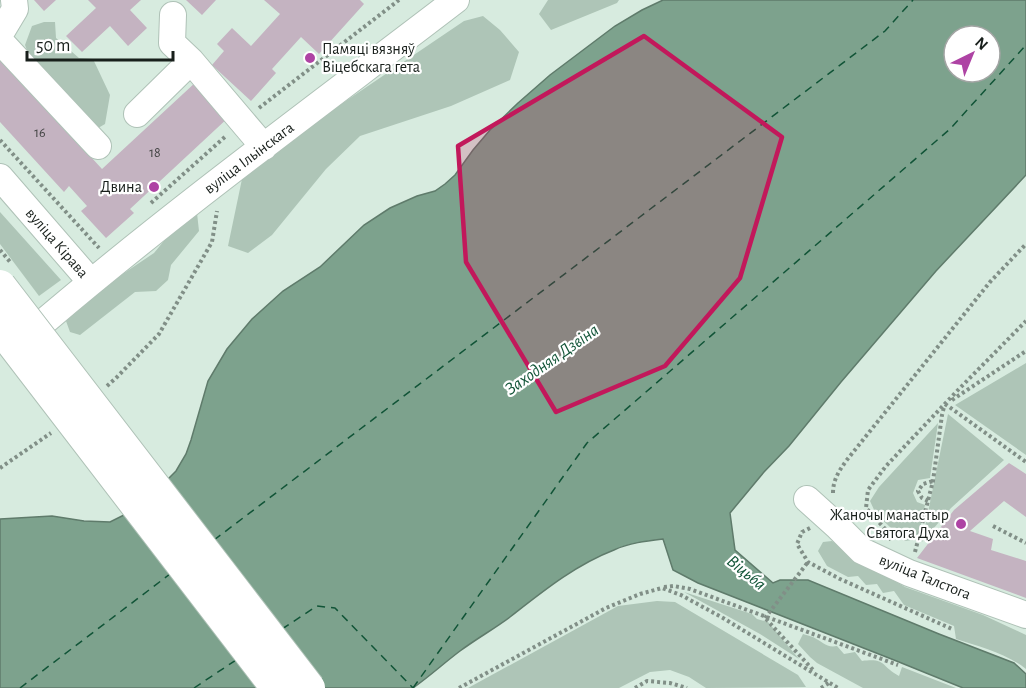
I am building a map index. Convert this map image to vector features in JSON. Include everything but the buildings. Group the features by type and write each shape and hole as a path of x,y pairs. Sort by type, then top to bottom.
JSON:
{"main road":[{"path":"0,286 309,688"},
{"path":"0,327 277,688"}],"street":[{"path":"0,34 15,9 14,0"},
{"name":"вуліца Ільінскага","path":"46,320 222,177 264,147 441,5"},
{"path":"173,15 171,43 190,61 264,147"},
{"path":"0,41 98,146"},
{"path":"136,114 190,61"},
{"name":"вуліца Кірава","path":"0,177 91,282"},
{"name":"вуліца Талстога","path":"807,499 862,551 909,573 1026,615"}],"path":[{"path":"144,209 243,121 399,0"},
{"path":"0,140 100,249"},
{"path":"101,391 159,334 212,242 222,177"},
{"path":"952,629 840,579 808,562 797,544 802,532 811,527 837,526 833,486 846,460 990,282 1026,244"},
{"path":"909,573 886,530 866,508 868,490 886,466 1026,321"},
{"path":"909,573 933,482 945,404 1026,351"},
{"path":"945,404 1026,462"},
{"path":"0,468 59,426"},
{"path":"928,501 922,498 918,491 923,484 933,482"},
{"path":"993,526 1026,543"},
{"path":"765,618 808,562"},
{"path":"459,688 606,608 640,594 674,586 690,589 898,665"},
{"path":"662,588 681,595 723,618 838,688"},
{"path":"765,618 818,676"},
{"path":"635,688 647,681 670,683 687,688"},
{"path":"821,688 829,683"}],"highlighted area":[{"path":"644,36 782,137 740,278 665,366 556,412 466,262 458,146"}],"shaded area":[{"path":"548,0 619,0 617,3 551,30 539,14"},
{"path":"483,16 500,30 519,52 510,80 451,106 360,136 326,169 272,235 248,253 228,246 242,179 300,132 464,21"},
{"path":"44,22 55,22 56,38 79,58 93,59 110,95 105,124 93,131 32,64 25,45 32,26"},
{"path":"0,212 61,280 39,296 0,244"},
{"path":"197,213 199,231 171,265 168,280 156,291 135,292 80,335 70,332 66,321 87,298 154,253 182,219"},
{"path":"1026,363 1026,455 955,405"},
{"path":"948,414 1004,460 951,508 922,542"},
{"path":"938,423 930,478 918,480 913,493 917,502 925,505 918,539 905,541 876,514 870,501 879,487"},
{"path":"832,541 905,587 983,615 1026,635 1026,669 1001,655 956,639 954,626 904,605 894,591 883,593 877,584 866,585 858,576 848,577 827,566 818,551 823,542"},
{"path":"684,592 752,614 757,619 768,622 799,659 760,634"},
{"path":"657,601 675,602 798,675 806,687 706,688 689,677 670,670 650,672 619,688 468,688 618,606"},
{"path":"803,634 827,645 837,646 844,654 855,652 862,661 880,662 899,676 902,667 956,688 863,688 810,657 798,644"}],"water":[{"path":"663,0 1026,0 1026,175 936,271 730,513 735,550 773,583 780,580 808,580 1014,663 1026,674 1026,688 963,688 698,583 673,570 663,539 620,548 572,571 460,651 413,688 0,688 0,519 52,516 110,522 147,500 176,471 186,454 208,381 227,349 252,319 283,291 320,267 364,225 390,208 435,191 445,184 455,175 490,130 518,103 550,75 615,26"}],"ferry route":[{"path":"214,540 885,31 913,0"},
{"path":"413,688 587,443 950,129 1026,45"},
{"path":"20,688 170,574"},
{"path":"282,629 317,606 335,608 413,688"},
{"path":"194,688 236,660"}],"place":[{"name":"Памяці вязняў Віцебскага гета","path":"310,58"},
{"name":"Двина","path":"154,187"},
{"name":"Жаночы манастыр Святога Духа","path":"961,524"}],"water label":[{"name":"Заходняя Дзвіна","path":"552,360"},
{"name":"Віцьба","path":"746,573"}]}
